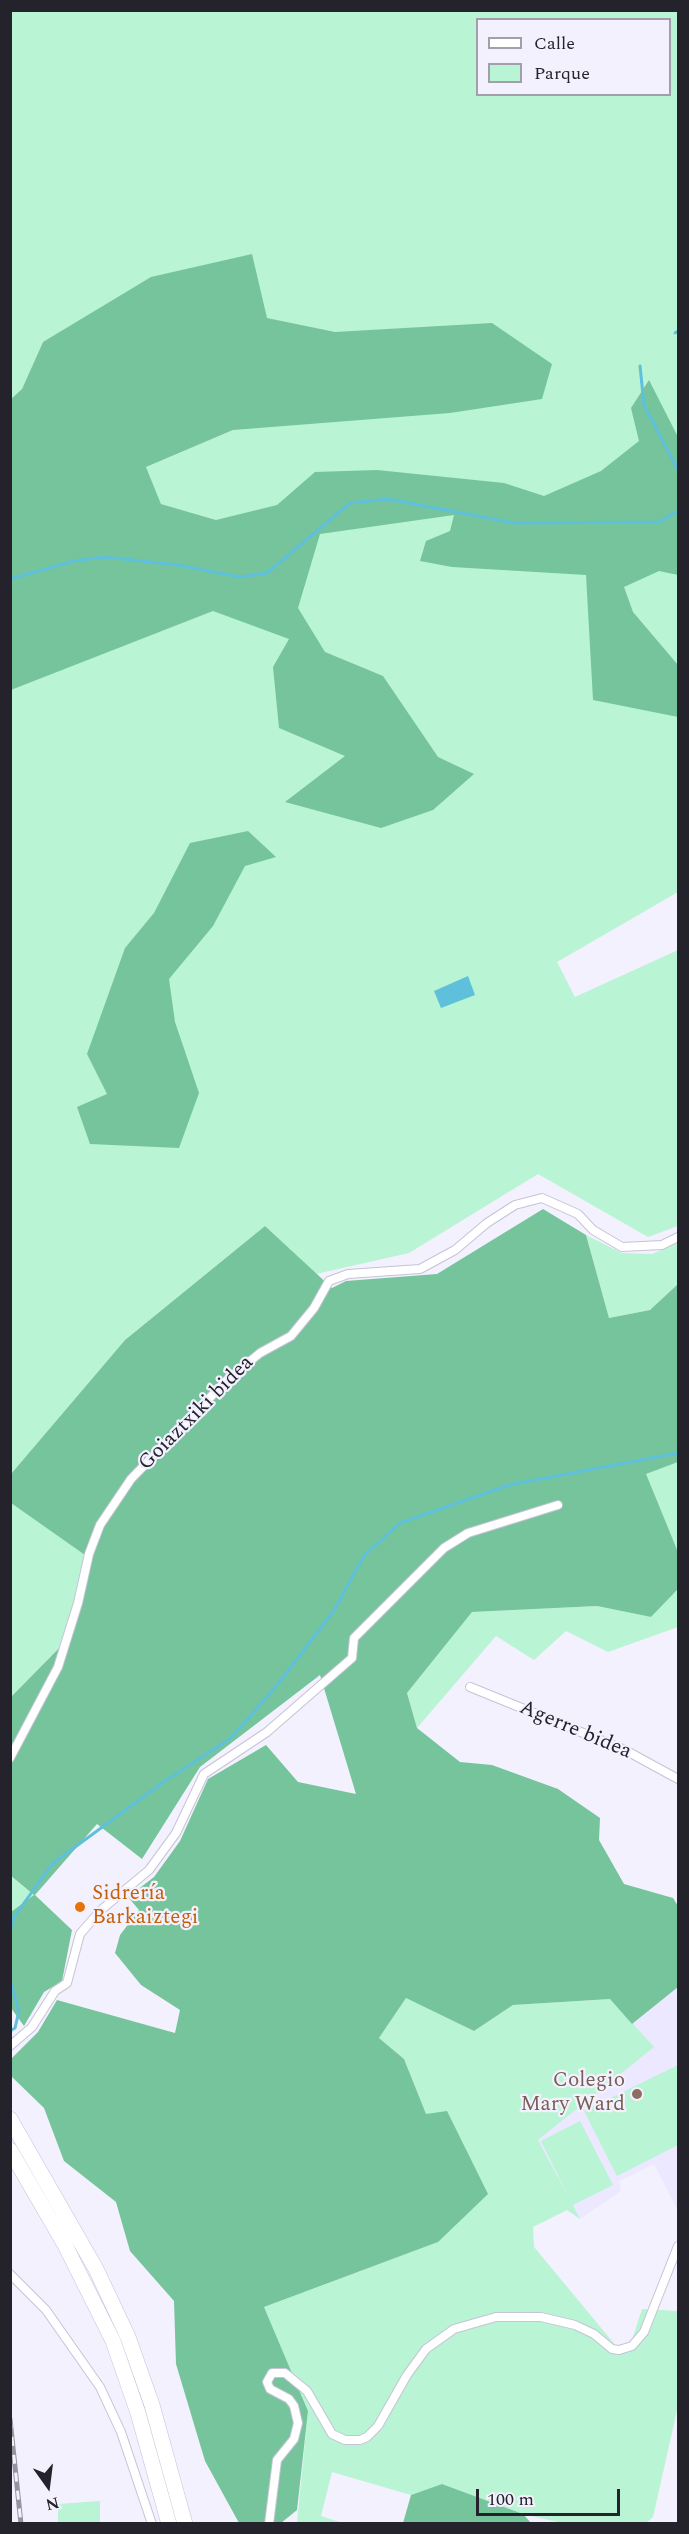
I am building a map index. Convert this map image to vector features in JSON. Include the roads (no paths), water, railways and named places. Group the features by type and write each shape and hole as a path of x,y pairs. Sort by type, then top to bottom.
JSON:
{"highway":[{"path":"10,2119 96,2269 128,2337 152,2405 185,2523"},
{"path":"10,2150 69,2253 113,2341 138,2414 169,2523"}],"street":[{"name":"Goiaztxiki bidea","path":"10,1758 58,1667 78,1603 89,1554 100,1525 131,1479 227,1380 260,1353 291,1336 314,1308 329,1281 348,1274 420,1269 455,1250 487,1223 515,1205 543,1198 578,1214 593,1230 622,1247 662,1245 678,1237"},
{"path":"10,2046 32,2027 55,1991 67,1983 80,1934 101,1910 149,1870 176,1833 204,1774 267,1732 352,1658 354,1638 444,1548 468,1533 558,1505"},
{"name":"Agerre bidea","path":"470,1687 625,1750 678,1779"},
{"path":"269,2523 277,2460 294,2439 298,2423 289,2399 270,2389 267,2382 272,2373 285,2373 307,2391 332,2434 345,2440 360,2440 372,2434 378,2426 407,2375 426,2349 453,2330 496,2318 541,2317 575,2325 594,2334 612,2349 619,2350 632,2346 644,2332 678,2246"},
{"path":"10,2274 46,2310 100,2387 122,2432 153,2523"}],"water":[{"path":"468,976 475,995 441,1008 434,991"}],"waterway":[{"path":"640,366 644,405 678,470"},
{"path":"10,579 74,561 105,557 178,565 240,577 267,573 350,503 388,499 514,523 659,522 678,511"},
{"path":"10,1931 14,1917 52,1864 165,1781 231,1738 278,1684 333,1612 364,1556 400,1523 509,1485 678,1453"},
{"path":"10,1980 19,2011 15,2028 10,2031"}],"railway":[{"path":"10,2419 21,2524"}],"place":[{"name":"Sidrería Barkaiztegi","path":"80,1907"},
{"name":"Colegio Mary Ward","path":"637,2094"}]}
